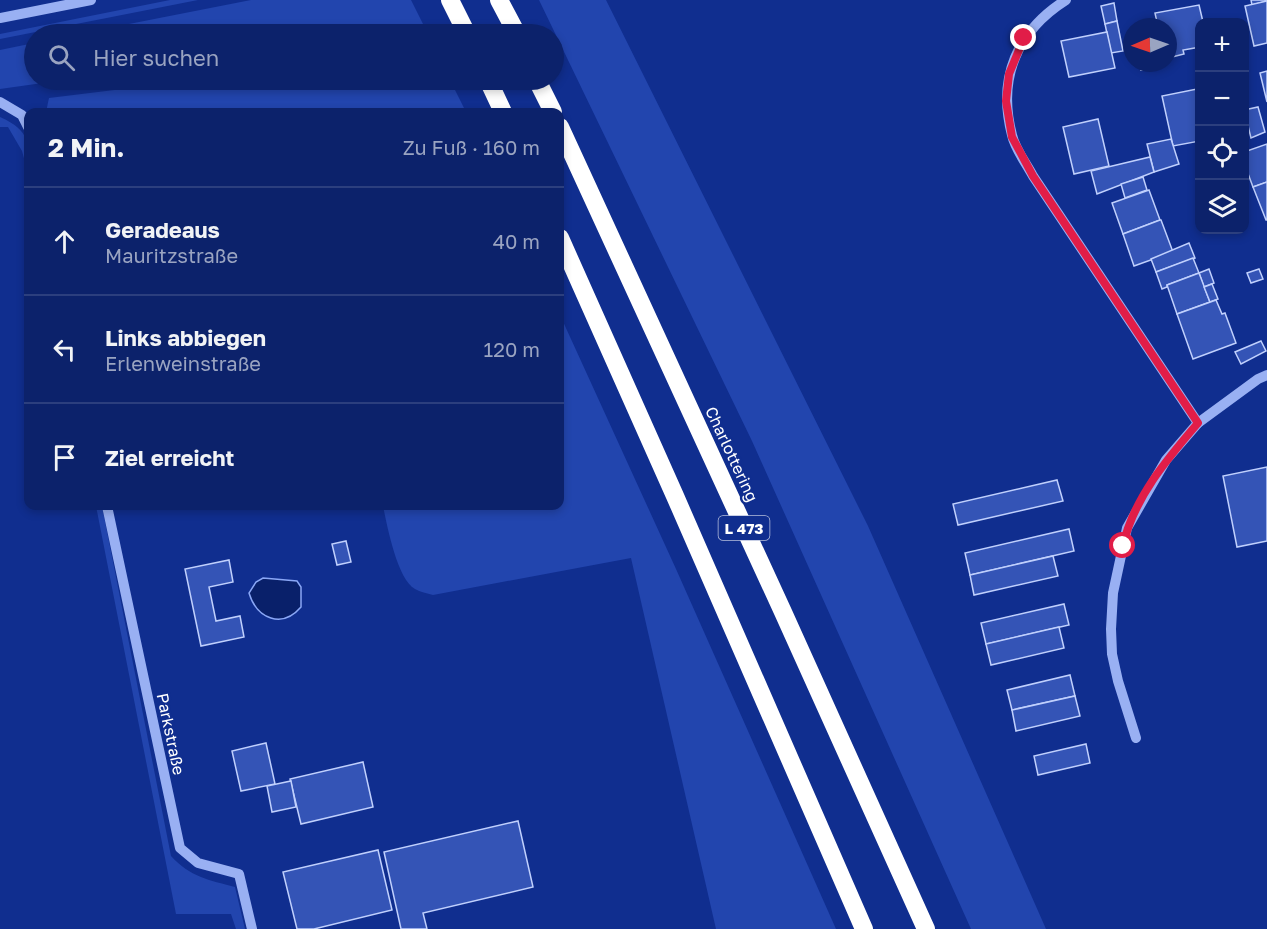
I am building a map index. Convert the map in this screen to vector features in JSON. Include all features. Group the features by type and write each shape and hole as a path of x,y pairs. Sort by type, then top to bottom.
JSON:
{"highway":[{"path":"450,0 462,24"},
{"path":"499,0 512,24"},
{"path":"493,90 501,108"},
{"path":"542,90 551,108"},
{"name":"Charlottering","path":"564,136 926,929"},
{"name":"L 473","path":"564,247 864,929"}],"street":[{"path":"0,18 91,0"},
{"path":"1066,0 1047,12 1024,38 1009,74 1006,101 1012,137 1033,176 1198,423"},
{"path":"0,102 22,115 24,119"},
{"path":"1136,738 1112,654 1113,593 1127,528 1166,460 1198,423 1258,379 1267,375"},
{"name":"Parkstraße","path":"108,510 180,848 198,863 239,874 252,929"}],"shaded area":[{"path":"170,0 198,0 76,24 50,24"},
{"path":"251,0 411,0 423,24 129,24"},
{"path":"539,0 606,0 868,526 1046,929 971,929 752,441 564,52 564,24 551,24"},
{"path":"24,29 24,34 0,39 0,34"},
{"path":"24,45 24,86 0,89 0,50"},
{"path":"114,90 455,90 464,108 47,108 49,98"},
{"path":"0,117 18,127 23,133 24,158 8,127 0,127"},
{"path":"564,324 836,929 716,929 631,558 433,595 415,589 403,574 384,510 564,510"},
{"path":"97,510 103,510 171,856 193,873 208,880 235,887 245,929 236,929 231,914 176,914"},
{"path":"263,578 297,581 301,587 301,607 286,618 278,619 264,615 249,593 256,582"}],"building":[{"path":"1251,0 1267,0 1267,1 1252,5"},
{"path":"1267,1 1267,43 1254,46 1245,6"},
{"path":"1114,3 1117,21 1105,24 1101,6"},
{"path":"1199,5 1202,18 1195,18 1195,48 1183,50 1184,54 1177,56 1177,18 1156,18 1155,13"},
{"path":"1117,21 1123,51 1111,53 1105,24"},
{"path":"1107,32 1115,68 1069,77 1061,41"},
{"path":"1267,71 1267,102 1260,73"},
{"path":"1195,89 1195,142 1173,146 1162,96"},
{"path":"1258,107 1265,132 1251,138 1249,130 1249,109"},
{"path":"1098,119 1109,166 1074,174 1063,127"},
{"path":"1171,139 1179,164 1154,172 1147,144"},
{"path":"1267,144 1267,182 1253,187 1249,176 1249,150"},
{"path":"1150,157 1154,172 1097,194 1091,171"},
{"path":"1143,177 1147,190 1125,198 1121,184"},
{"path":"1267,182 1267,220 1266,220 1253,187"},
{"path":"1149,190 1160,220 1123,234 1112,203"},
{"path":"1161,220 1173,252 1134,266 1123,234"},
{"path":"1189,243 1195,258 1156,272 1151,259"},
{"path":"1193,258 1199,273 1162,289 1156,272"},
{"path":"1209,269 1214,283 1204,287 1199,273"},
{"path":"1259,269 1263,279 1251,283 1247,273"},
{"path":"1199,273 1210,302 1177,314 1167,285"},
{"path":"1212,284 1218,299 1210,302 1204,287"},
{"path":"1216,300 1222,314 1225,313 1236,343 1193,359 1177,314"},
{"path":"1261,341 1266,351 1241,364 1235,352"},
{"path":"1267,467 1267,541 1237,547 1223,476"},
{"path":"1057,480 1063,501 958,525 953,504"},
{"path":"1069,529 1074,551 970,575 965,553"},
{"path":"346,541 351,562 337,565 332,544"},
{"path":"1053,556 1058,576 974,595 970,575"},
{"path":"229,560 233,582 209,587 216,621 240,616 244,637 201,646 185,569"},
{"path":"1064,604 1069,625 986,644 981,623"},
{"path":"1059,627 1064,648 991,665 986,644"},
{"path":"1070,675 1075,696 1012,710 1007,690"},
{"path":"1075,696 1080,716 1016,731 1012,710"},
{"path":"266,743 275,784 241,791 232,751"},
{"path":"1086,744 1090,763 1038,775 1034,756"},
{"path":"363,762 373,807 301,824 290,779"},
{"path":"291,781 296,807 272,812 267,786"},
{"path":"518,821 533,887 423,913 427,929 401,929 384,852"},
{"path":"378,850 392,910 314,929 297,929 283,872"}],"route":[{"path":"1024,38 1009,74 1006,101 1012,137 1033,176 1198,423 1166,460 1127,528 1123,546"}]}
